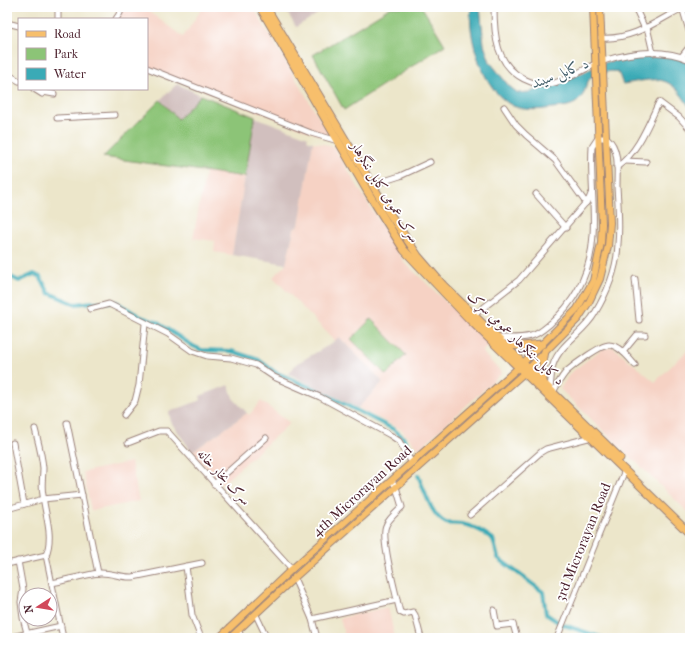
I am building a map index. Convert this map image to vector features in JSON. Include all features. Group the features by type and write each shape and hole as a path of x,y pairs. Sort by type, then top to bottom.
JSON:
{"highway":[{"name":"سرک عمومی کابل ننگرهار","path":"260,7 341,140 404,250 432,281 523,368"},
{"path":"266,7 331,118 341,140"},
{"name":"د کابل–ننګرهار عمومي سړک","path":"341,140 350,146 372,185 418,256 443,285 498,338 523,368 690,534"},
{"path":"504,345 523,346 542,344"},
{"path":"544,383 543,362 545,351"},
{"name":"د کابل–ننګرهار عمومي سړک","path":"523,368 544,383 690,527"}],"main road":[{"path":"523,368 542,344 577,309 593,281 601,243 602,224 593,7"},
{"path":"523,368 545,351 578,319 590,302 600,279 608,246 610,224 600,7"},
{"name":"4th Microrayan Road","path":"219,638 292,569 523,368"},
{"name":"4th Microrayan Road","path":"230,638 294,578 396,487 523,368"}],"street":[{"path":"58,7 58,18"},
{"path":"494,7 497,46 500,54 507,67 522,78 539,86 552,84 595,65"},
{"path":"635,7 646,28 653,53"},
{"path":"601,38 628,36 682,8 690,34"},
{"path":"117,18 120,13"},
{"path":"7,23 18,26"},
{"path":"682,56 690,46"},
{"path":"603,62 627,56 664,52 682,56 690,60"},
{"path":"148,68 311,133 341,140"},
{"path":"9,75 18,80"},
{"path":"36,90 42,94 43,90 54,94"},
{"path":"617,167 625,161 646,130 659,102 690,129"},
{"path":"504,107 521,130 555,160 586,203"},
{"path":"58,118 115,115"},
{"path":"498,338 532,336 541,332 563,313 581,286 592,254 594,234 592,147 598,138 607,138 614,145 617,167 618,244 610,282 590,322 562,349 556,359 553,366 551,391"},
{"path":"625,161 646,162"},
{"path":"372,185 400,176 430,162"},
{"path":"474,315 519,280 566,228 586,203 592,191"},
{"path":"536,194 566,228"},
{"path":"635,279 639,320"},
{"path":"90,309 109,304 145,324 168,334 180,344 198,354 231,358 256,365 274,377 320,397 399,441 412,463"},
{"path":"124,415 134,402 139,386 145,324"},
{"path":"622,352 637,335 645,335"},
{"path":"551,391 567,372 601,347 609,344 622,352 635,365"},
{"path":"67,424 98,573"},
{"path":"35,429 43,468 41,481 50,532 50,546 46,555 63,638"},
{"name":"سرک بخار خانه","path":"128,443 152,433 165,430 292,569"},
{"path":"470,515 541,452 592,437"},
{"path":"214,484 266,438"},
{"path":"13,443 24,504"},
{"name":"3rd Microrayan Road","path":"557,638 625,470"},
{"path":"392,481 396,487 402,508 391,519 385,528 390,566 400,612 404,614 413,612 421,638"},
{"path":"7,508 43,499 82,495"},
{"path":"7,564 46,555"},
{"path":"18,561 23,589 21,602 27,633"},
{"path":"52,583 98,573 115,574 124,578 133,577 202,563"},
{"path":"186,566 192,615 201,638"},
{"path":"294,578 312,619 318,638"},
{"path":"312,619 397,600"},
{"path":"494,610 496,624 498,626 514,624 517,638"},
{"path":"256,615 267,638"},
{"path":"7,638 61,626"},
{"path":"238,630 242,638"}],"shaded area":[{"path":"119,7 143,7 183,37 203,7 253,7 328,133 326,138 148,68 148,18 114,18"},
{"path":"284,7 329,7 296,27"},
{"path":"177,84 201,95 178,119 160,100"},
{"path":"255,117 308,137 307,140 313,142 299,225 294,229 286,264 232,255"},
{"path":"313,142 333,146 404,262 490,344 482,352 502,373 420,448 417,448 402,430 358,408 383,382 339,337 335,341 273,277 286,264 294,229 299,225"},
{"path":"206,170 245,177 232,255 214,252 215,241 193,238"},
{"path":"339,337 383,382 358,408 289,374 296,364 331,344"},
{"path":"613,347 655,382 690,348 690,514 560,389 570,373 602,349"},
{"path":"229,385 233,398 247,413 192,452 171,422 169,412 201,400 200,396"},
{"path":"261,401 290,423 221,485 192,452 247,413 249,415"},
{"path":"131,462 139,501 91,511 83,472"},
{"path":"388,607 395,638 345,638 340,618"}],"green space":[{"path":"391,7 422,7 445,45 344,110 313,55"},
{"path":"201,95 255,117 245,177 103,157 160,100 178,119"},
{"path":"371,319 406,355 386,375 351,339"}],"water":[{"path":"471,7 480,7 484,44 490,62 509,86 518,93 529,92 555,85 604,63 625,57 675,56 690,62 690,108 683,97 669,83 646,80 623,84 618,73 614,71 591,77 580,99 569,106 538,110 522,109 513,106 502,99 493,89 479,62 470,20"}],"waterway":[{"path":"7,261 9,261 7,266"},
{"path":"7,272 9,276 19,281 34,274 40,277 49,293 75,304 116,302 141,317 156,322 193,346 202,350 231,351 259,360 275,372 319,391 393,429 403,437 412,454"},
{"path":"418,475 436,515 446,523 470,526 493,539 498,558 543,592 546,614 561,624 603,638"}],"water label":[{"name":"د کابل سيند","path":"560,73"}]}
